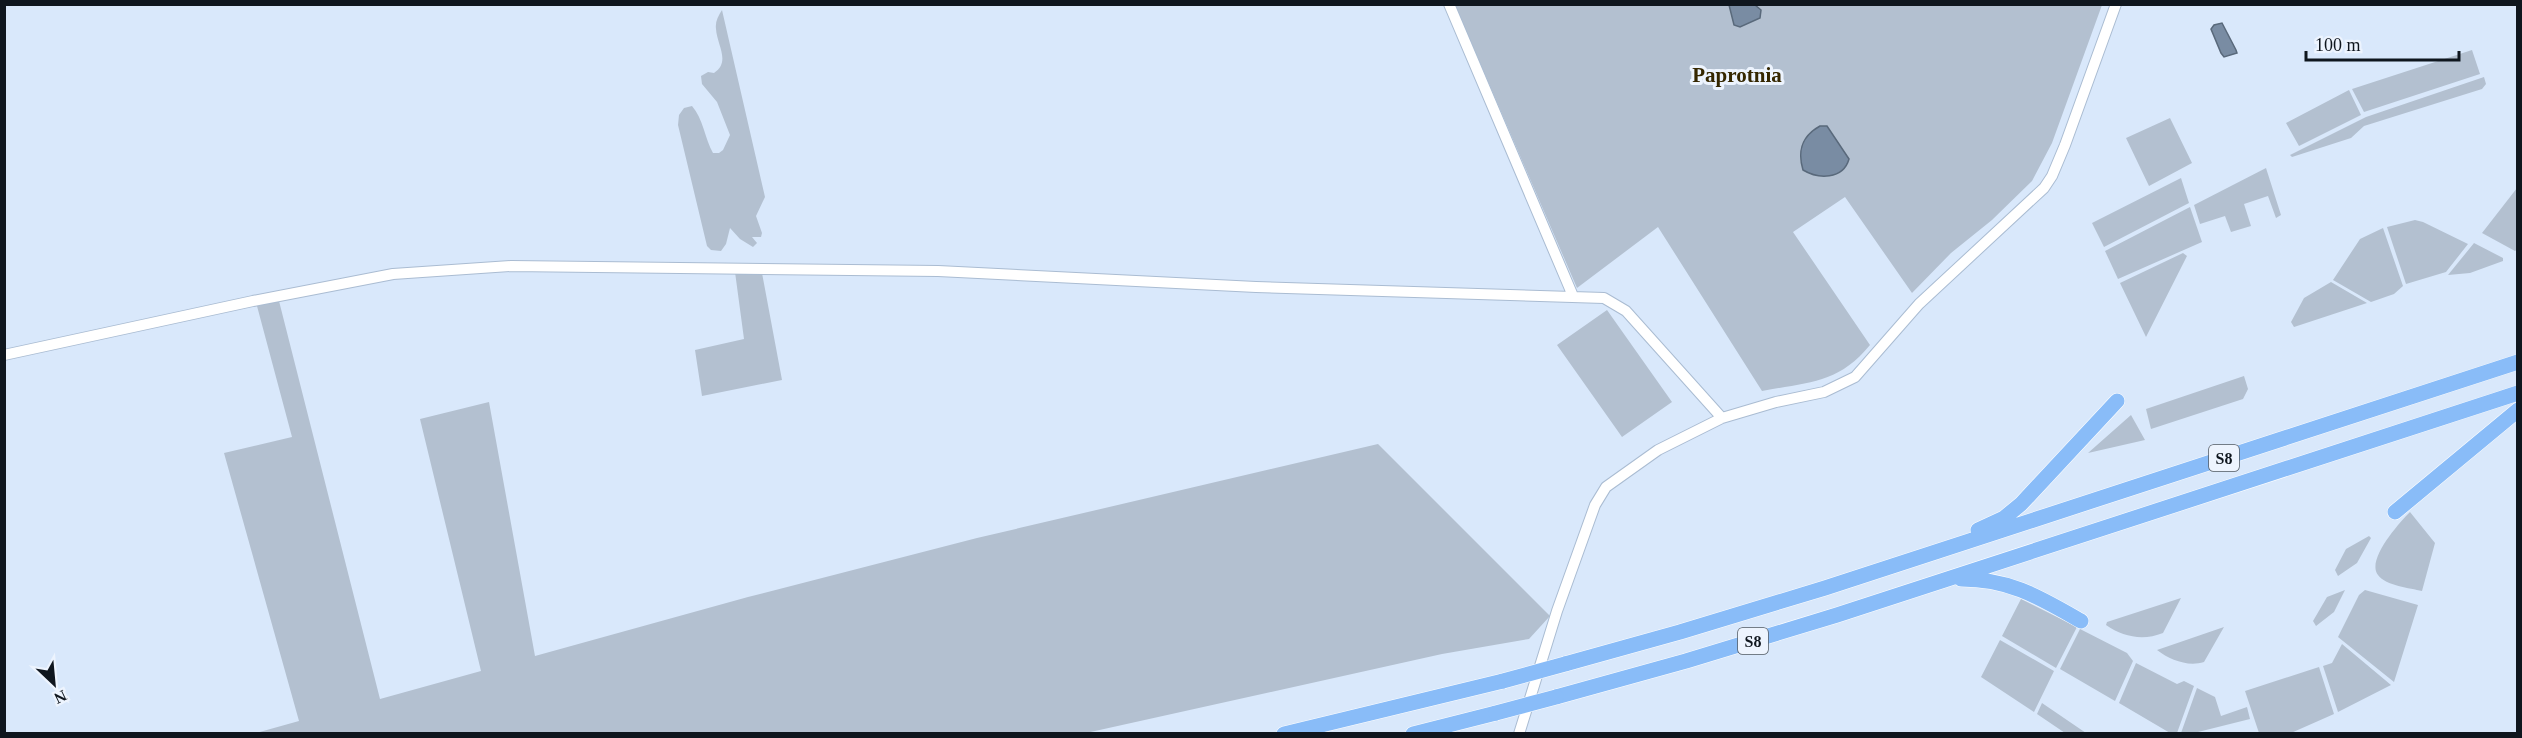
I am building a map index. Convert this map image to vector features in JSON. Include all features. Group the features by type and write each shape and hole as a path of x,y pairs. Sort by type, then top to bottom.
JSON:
{"highway":[{"name":"S8","path":"1284,734 1503,681 1743,614 2517,363"},
{"name":"S8","path":"1413,734 1556,697 1736,646 2517,393"},
{"path":"1930,554 2004,518 2021,504 2117,400"},
{"path":"2395,512 2517,410"},
{"path":"1949,578 1987,579 2016,586 2031,592 2081,621"}],"street":[{"path":"1449,4 1573,296"},
{"path":"1518,734 1557,610 1599,496 1624,473 1658,450 1722,418 1776,402 1824,392 1855,377 1919,304 2044,188 2052,176 2065,145 2116,4"},
{"path":"4,355 253,301 387,275 511,266 938,271 1256,287 1604,298 1626,311 1722,418"}],"shaded area":[{"path":"1455,5 2102,5 2052,143 2032,181 1992,220 1951,253 1912,293 1845,197 1793,232 1870,345 1858,358 1834,374 1808,383 1762,391 1658,227 1577,288"},
{"path":"1729,5 1755,5 1761,10 1760,18 1740,27 1734,25"},
{"path":"722,10 765,197 756,216 762,233 761,237 752,237 757,243 753,247 740,239 730,228 726,244 721,251 711,250 707,246 678,125 679,115 684,108 692,106 699,116 713,153 723,150 730,135 717,102 702,84 701,76 708,72 714,73 722,64 716,26"},
{"path":"2222,23 2237,53 2224,57 2211,29 2214,25"},
{"path":"2472,50 2480,74 2364,112 2352,89"},
{"path":"2484,77 2486,84 2482,89 2364,126 2351,138 2292,157 2290,155 2366,117"},
{"path":"2349,90 2361,115 2299,146 2286,123"},
{"path":"2170,118 2192,163 2149,186 2126,138"},
{"path":"1820,126 1827,126 1849,159 1841,171 1829,176 1809,173 1803,170 1801,163 1802,144 1809,134"},
{"path":"2266,168 2281,215 2276,218 2268,196 2244,204 2251,226 2231,232 2225,216 2200,224 2194,205"},
{"path":"2181,178 2189,203 2104,247 2092,223"},
{"path":"2517,188 2518,249 2515,251 2482,233"},
{"path":"2190,207 2202,242 2118,279 2105,251"},
{"path":"2415,220 2468,244 2446,272 2406,284 2387,227"},
{"path":"2383,228 2403,286 2394,294 2371,302 2333,280 2360,239"},
{"path":"2474,243 2503,258 2503,261 2470,273 2448,275"},
{"path":"2183,253 2187,256 2146,337 2120,283"},
{"path":"735,272 762,273 782,380 702,396 695,350 744,339"},
{"path":"2331,282 2367,303 2294,327 2291,322 2304,298"},
{"path":"279,301 380,699 481,671 420,419 489,402 535,656 748,597 977,538 1378,444 1550,616 1529,639 1442,654 1086,733 256,733 299,721 224,453 292,437 257,306"},
{"path":"1607,310 1672,402 1622,437 1557,345"},
{"path":"2244,376 2248,389 2243,399 2151,429 2146,409"},
{"path":"2131,415 2145,440 2088,453"},
{"path":"2410,512 2435,543 2422,591 2387,582 2378,575 2375,568 2376,560 2385,542"},
{"path":"2369,536 2371,538 2357,563 2338,576 2335,570 2346,549"},
{"path":"2345,590 2334,612 2316,626 2313,621 2327,597"},
{"path":"2365,590 2418,605 2394,682 2338,637 2359,595"},
{"path":"2181,598 2163,633 2148,637 2133,636 2106,625 2107,622"},
{"path":"2021,599 2077,627 2056,668 2002,636"},
{"path":"2224,627 2204,662 2192,664 2179,662 2157,650"},
{"path":"2080,629 2127,653 2133,661 2115,701 2060,669"},
{"path":"2000,640 2054,671 2034,712 1981,677"},
{"path":"2342,644 2391,685 2338,712 2323,666 2332,663"},
{"path":"2136,663 2177,684 2184,681 2194,686 2177,733 2170,733 2119,703"},
{"path":"2319,667 2334,714 2291,733 2259,733 2245,691"},
{"path":"2197,688 2215,697 2221,716 2247,707 2250,719 2194,733 2181,733"},
{"path":"2042,703 2086,733 2065,733 2037,714"}],"district":[{"name":"Paprotnia","path":"1737,75"}]}
